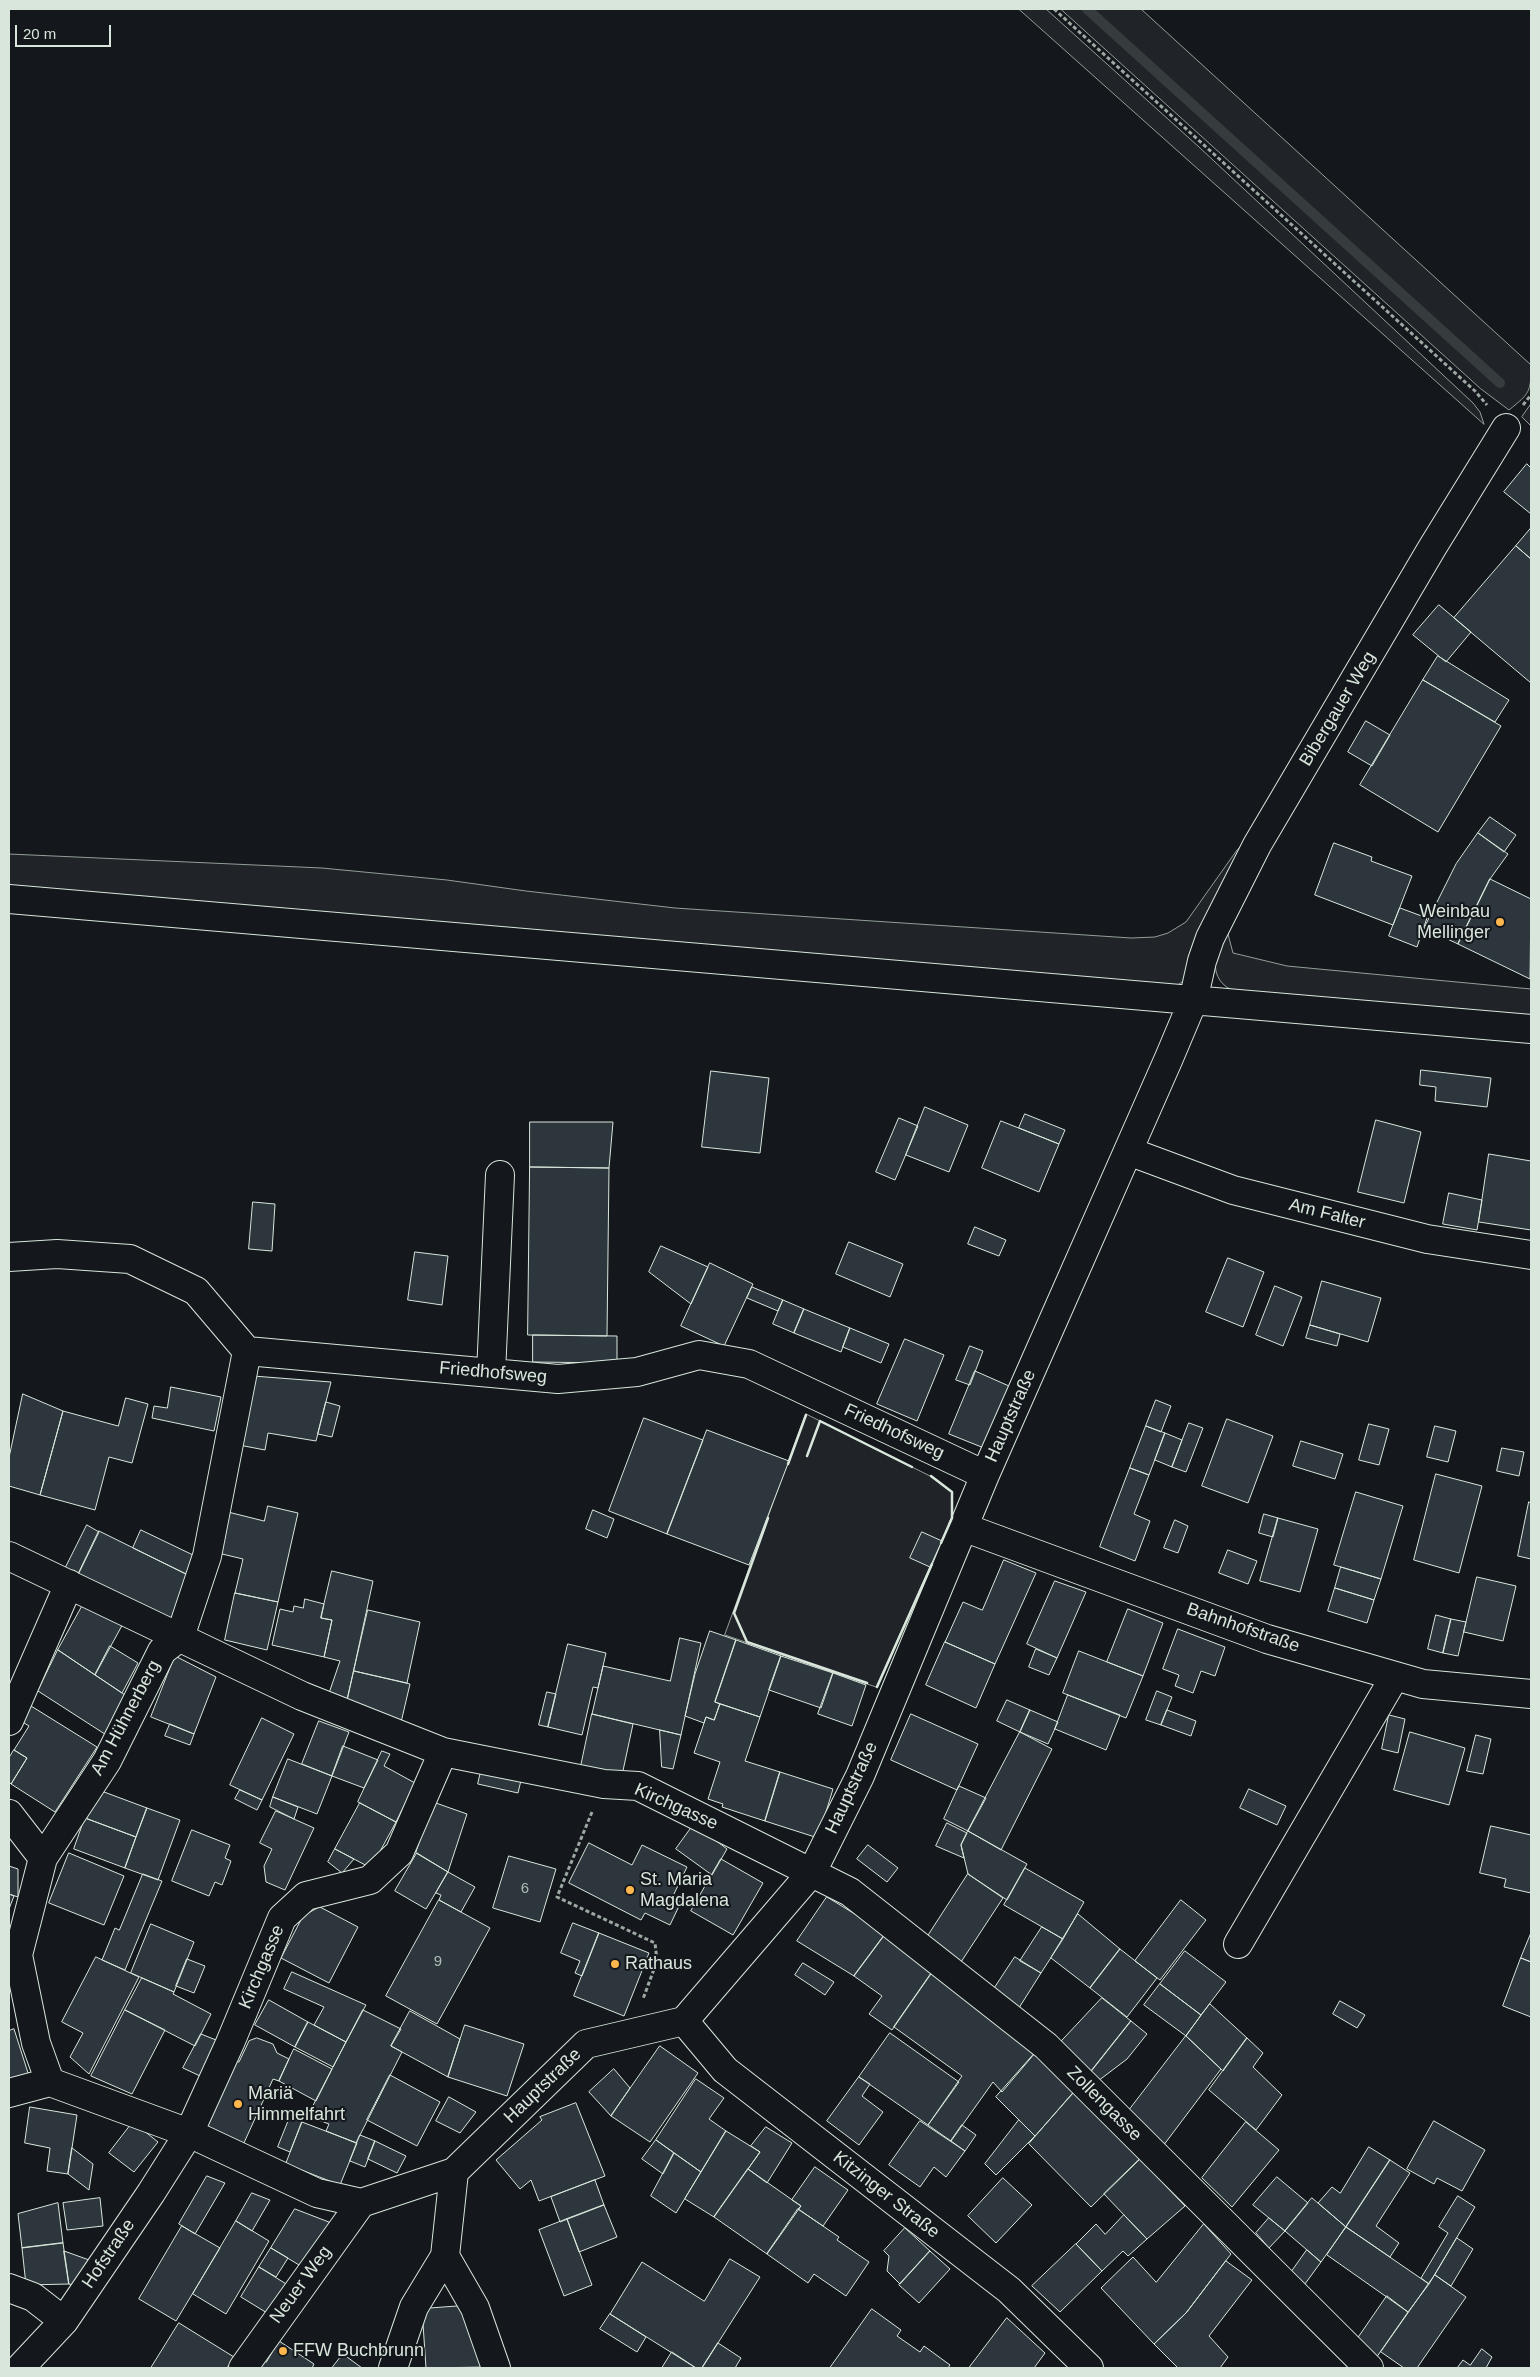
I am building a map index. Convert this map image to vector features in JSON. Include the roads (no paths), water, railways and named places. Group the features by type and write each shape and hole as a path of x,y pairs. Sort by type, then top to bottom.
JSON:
{"street":[{"name":"Bibergauer Weg","path":"1193,1001 1202,961 1210,938 1257,845 1432,548 1506,428"},
{"path":"9,898 1531,1029"},
{"name":"Hauptstraße","path":"189,2133 317,2193 361,2202 454,2172 586,2044 684,2021 812,1872 860,1776 985,1475 1193,1001"},
{"name":"Am Falter","path":"1128,1151 1233,1190 1427,1239 1531,1255"},
{"path":"490,1373 500,1176"},
{"path":"9,1257 58,1254 130,1259 196,1290 247,1351 207,1556 180,1637 9,1556"},
{"name":"Friedhofsweg","path":"247,1351 558,1379 637,1372 699,1355 749,1364 985,1475"},
{"name":"Bahnhofstraße","path":"964,1527 1267,1639 1423,1684 1531,1694"},
{"path":"9,1721 68,1584"},
{"name":"Kirchgasse","path":"180,1637 302,1696 443,1752 604,1784 638,1786 812,1872"},
{"name":"Am Hühnerberg","path":"50,2082 36,2043 18,1955 43,1858 107,1761 162,1652 180,1637"},
{"path":"1238,1944 1395,1676"},
{"name":"Kirchgasse","path":"189,2133 230,2043 282,1918 306,1896 370,1880 399,1853 443,1752"},
{"path":"9,1814 43,1858"},
{"name":"Zollengasse","path":"812,1872 850,1892 1046,2046 1369,2368"},
{"name":"Kitzinger Straße","path":"684,2021 725,2070 1009,2290 1089,2368"},
{"path":"9,2093 50,2082 189,2133"},
{"name":"Hofstraße","path":"20,2368 64,2321 151,2193 189,2133"},
{"path":"393,2368 414,2307 445,2256 454,2172"},
{"name":"Neuer Weg","path":"243,2368 361,2202"},
{"path":"445,2256 475,2308 496,2368"},
{"path":"9,2288 33,2297 64,2321"}],"waterway":[{"path":"1087,9 1500,383"}],"place":[{"name":"Weinbau Mellinger","path":"1500,922"},
{"name":"St. Maria Magdalena","path":"630,1890"},
{"name":"Rathaus","path":"615,1964"},
{"name":"Mariä Himmelfahrt","path":"238,2104"},
{"name":"FFW Buchbrunn","path":"283,2351"}]}
